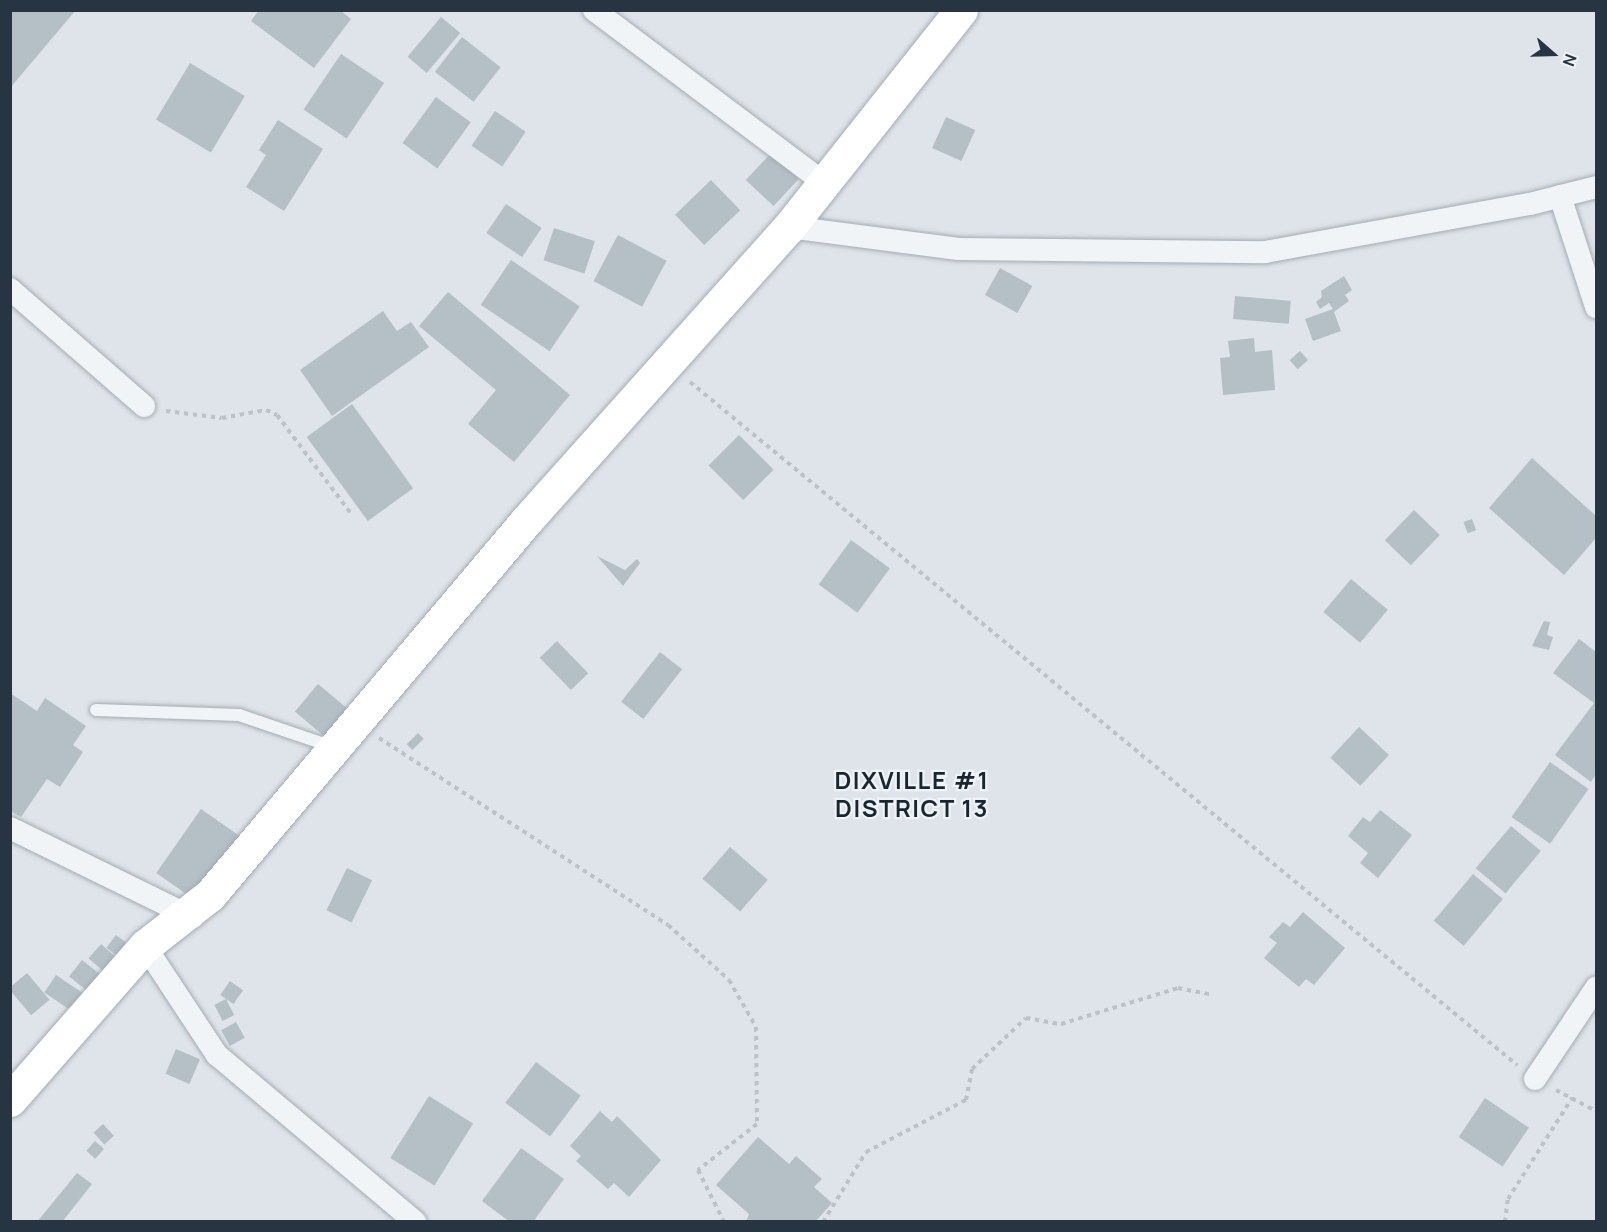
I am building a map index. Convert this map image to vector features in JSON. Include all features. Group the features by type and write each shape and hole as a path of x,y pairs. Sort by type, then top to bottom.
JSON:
{"main road":[{"path":"10,1100 145,946 210,895 667,362 789,227 961,10"}],"street":[{"path":"594,10 824,183"},
{"path":"789,227 959,249 1264,252 1560,196 1596,187"},
{"path":"1560,196 1596,307"},
{"path":"10,289 144,406"},
{"path":"10,828 192,917 210,895"},
{"path":"145,946 217,1055 415,1221"},
{"path":"1535,1079 1596,988"}],"lane":[{"path":"96,710 239,715 336,748 357,724"}],"path":[{"path":"667,362 1535,1079 1596,1111"},
{"path":"144,406 187,416 222,418 266,411 277,415 352,516"},
{"path":"357,724 668,925 729,980 756,1027 757,1124 698,1170 724,1221"},
{"path":"823,1221 866,1152 966,1100 972,1069 1026,1018 1061,1024 1178,988 1209,994"},
{"path":"1505,1221 1508,1200 1572,1098"}],"building":[{"path":"10,10 76,10 10,88"},
{"path":"259,10 340,10 351,19 314,68 251,21"},
{"path":"441,17 460,33 427,73 408,57"},
{"path":"462,37 501,67 474,102 435,72"},
{"path":"341,54 384,83 347,139 304,110"},
{"path":"190,63 245,96 211,153 156,120"},
{"path":"436,97 471,122 437,168 402,143"},
{"path":"495,111 526,132 502,167 472,146"},
{"path":"946,117 975,130 961,161 932,148"},
{"path":"278,120 323,149 284,211 246,187 266,155 259,150"},
{"path":"771,153 799,179 774,206 746,180"},
{"path":"711,180 740,210 704,245 675,215"},
{"path":"506,204 542,228 522,257 486,233"},
{"path":"554,228 595,241 584,274 543,260"},
{"path":"618,235 667,261 642,307 594,281"},
{"path":"511,260 580,306 550,351 481,305"},
{"path":"1000,268 1032,286 1017,313 985,295"},
{"path":"1344,276 1352,290 1345,295 1349,301 1334,312 1341,331 1313,341 1305,319 1333,309 1329,303 1320,309 1316,302 1322,297 1321,291"},
{"path":"448,292 570,395 514,462 468,424 496,390 419,326"},
{"path":"1235,296 1291,301 1289,324 1233,319"},
{"path":"383,311 397,331 411,322 429,347 332,416 300,370"},
{"path":"1254,338 1255,352 1272,350 1275,390 1223,395 1220,358 1230,357 1228,341"},
{"path":"1300,351 1308,360 1298,369 1290,360"},
{"path":"352,404 413,488 368,521 307,437"},
{"path":"739,435 774,470 743,500 709,465"},
{"path":"1532,458 1596,516 1596,538 1564,575 1489,508"},
{"path":"1414,510 1440,535 1411,565 1385,540"},
{"path":"1472,519 1476,530 1468,533 1464,522"},
{"path":"851,540 890,568 858,613 819,584"},
{"path":"597,556 625,570 637,559 640,563 623,586"},
{"path":"1351,579 1388,610 1360,643 1323,612"},
{"path":"1544,621 1550,622 1547,635 1553,637 1549,650 1532,646"},
{"path":"1579,639 1596,652 1596,774 1591,782 1555,755 1594,703 1553,673"},
{"path":"557,641 588,673 571,690 540,658"},
{"path":"660,652 682,669 643,719 621,702"},
{"path":"318,684 355,715 332,742 295,712"},
{"path":"10,693 37,711 45,698 86,726 73,745 83,752 60,787 47,779 21,817 10,811"},
{"path":"1359,727 1389,755 1360,786 1330,758"},
{"path":"418,733 424,739 412,750 407,744"},
{"path":"1550,762 1589,789 1550,844 1512,817"},
{"path":"201,809 249,842 204,906 156,873"},
{"path":"1380,810 1412,835 1378,878 1360,863 1368,853 1348,836 1363,817 1370,822"},
{"path":"1511,826 1541,851 1506,893 1476,868"},
{"path":"730,847 768,880 740,912 702,879"},
{"path":"347,868 372,880 352,923 326,910"},
{"path":"1473,874 1503,899 1464,946 1434,921"},
{"path":"1303,912 1345,948 1314,985 1306,979 1299,987 1264,958 1277,943 1269,937 1283,922 1290,927"},
{"path":"116,935 132,947 122,960 106,948"},
{"path":"101,944 117,958 104,972 89,958"},
{"path":"82,960 100,974 87,991 69,977"},
{"path":"27,973 49,1000 31,1015 10,990 10,987"},
{"path":"56,975 91,998 79,1016 44,992"},
{"path":"230,981 243,990 233,1004 220,995"},
{"path":"226,999 234,1015 223,1021 214,1005"},
{"path":"236,1022 245,1038 230,1046 221,1030"},
{"path":"176,1049 200,1059 189,1084 165,1074"},
{"path":"536,1062 581,1096 550,1136 505,1103"},
{"path":"429,1096 473,1124 434,1185 390,1158"},
{"path":"1485,1098 1529,1128 1503,1167 1459,1137"},
{"path":"600,1111 612,1122 617,1116 661,1160 629,1197 614,1183 608,1189 576,1161 581,1156 570,1146"},
{"path":"103,1124 114,1136 104,1145 93,1133"},
{"path":"758,1137 789,1164 796,1156 822,1179 814,1187 832,1203 815,1222 746,1222 749,1214 716,1185"},
{"path":"95,1141 104,1149 95,1159 86,1151"},
{"path":"521,1148 564,1179 533,1222 510,1222 482,1201"},
{"path":"77,1173 92,1184 62,1222 37,1222"}],"district":[{"name":"DIXVILLE #1 DISTRICT 13","path":"912,794"}]}
